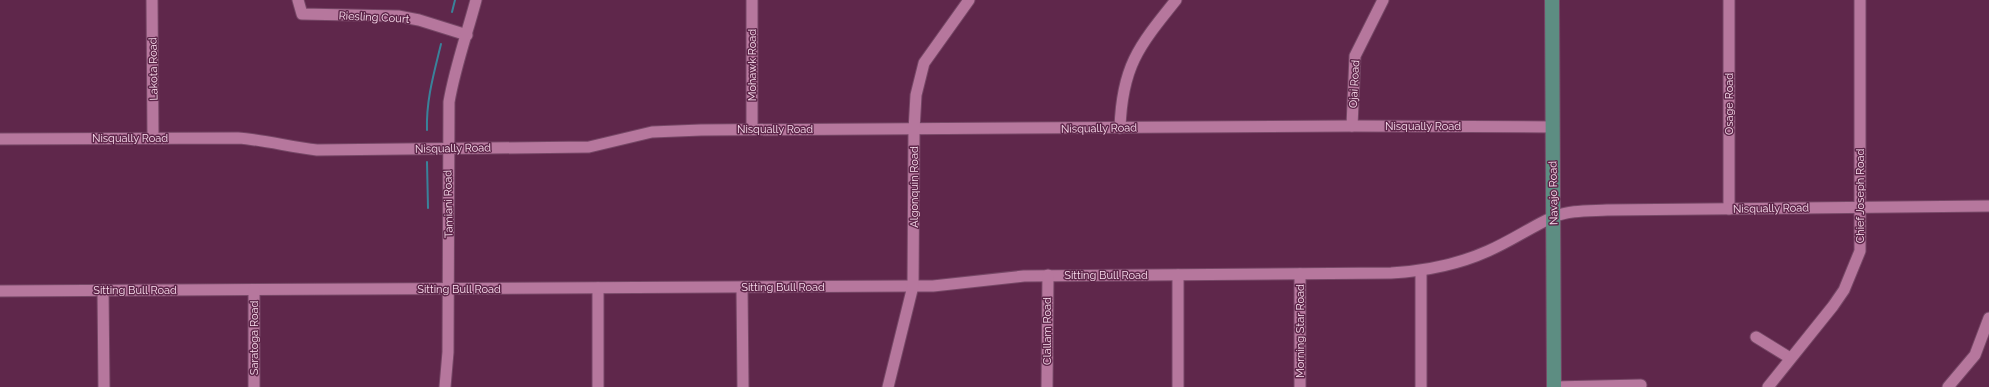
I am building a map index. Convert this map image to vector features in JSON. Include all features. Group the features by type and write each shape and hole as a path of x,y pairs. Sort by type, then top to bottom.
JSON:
{"main road":[{"name":"Navajo Road","path":"1552,0 1554,387"}],"street":[{"name":"Lakota Road","path":"152,0 154,138"},
{"name":"Riesling Court","path":"298,0 302,14 398,16 419,20 467,35"},
{"name":"Tamiani Road","path":"445,387 448,352 447,148 449,102 454,72 467,35 476,0"},
{"name":"Mohawk Road","path":"752,0 752,129"},
{"name":"Algonquin Road","path":"888,387 913,286 914,130 916,95 924,63 969,0"},
{"path":"1120,128 1121,106 1125,83 1132,60 1145,38 1176,0"},
{"name":"Ojai Road","path":"1352,126 1355,56 1383,0"},
{"name":"Osage Road","path":"1729,0 1729,208"},
{"name":"Chief Joseph Road","path":"1768,387 1833,306 1844,290 1860,251 1860,0"},
{"name":"Nisqually Road","path":"0,139 238,138 264,140 291,147 317,150 589,147 652,132 752,129 914,130 1352,126 1553,127"},
{"name":"Nisqually Road","path":"1554,217 1569,212 1607,210 1989,206"},
{"name":"Sitting Bull Road","path":"0,291 933,286 1024,276 1048,275 1300,274 1421,271 1476,256 1503,244 1554,217"},
{"path":"1421,271 1421,387"},
{"name":"Morning Star Road","path":"1300,274 1300,387"},
{"name":"Clallam Road","path":"1047,387 1048,275"},
{"path":"1178,275 1178,387"},
{"path":"742,287 743,387"},
{"path":"598,288 598,387"},
{"path":"103,290 104,387"},
{"name":"Saratoga Road","path":"254,290 254,387"},
{"path":"1948,387 1975,355 1989,318"},
{"path":"1756,337 1790,358"},
{"path":"1554,387 1641,385"}],"waterway":[{"path":"452,12 455,0"},
{"path":"427,130 429,97 441,44"},
{"path":"427,162 428,208"}]}
